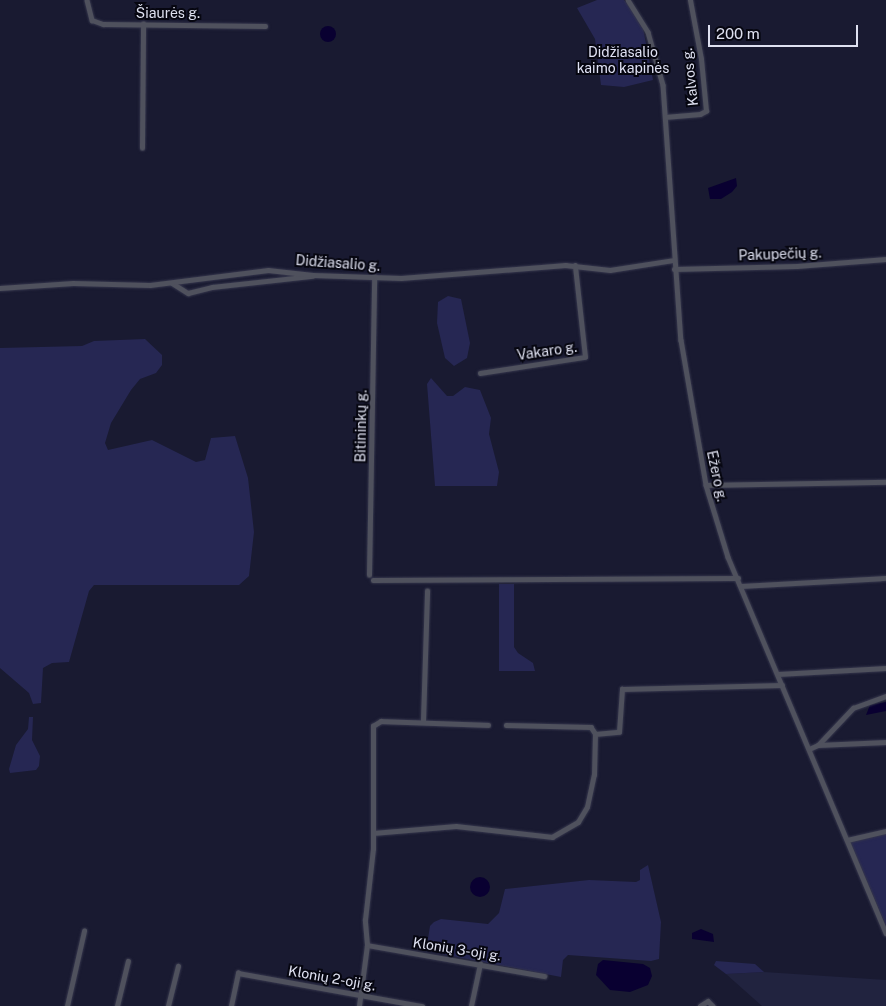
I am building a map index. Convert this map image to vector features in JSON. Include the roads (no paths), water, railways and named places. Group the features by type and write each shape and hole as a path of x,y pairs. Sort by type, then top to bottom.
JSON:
{"street":[{"name":"Šiaurės g.","path":"87,0 90,16 96,22 265,26"},
{"name":"Ežero g.","path":"628,0 642,19 656,56 665,117 674,269 681,340 706,485 741,586 886,933"},
{"name":"Kalvos g.","path":"665,117 700,114 706,111 701,59 690,0"},
{"path":"142,148 143,24"},
{"name":"Pakupečių g.","path":"674,269 797,266 886,259"},
{"name":"Didžiasalio g.","path":"0,288 73,283 172,283 213,275 268,270 313,275 374,277 575,266 610,270 674,260"},
{"name":"Vakaro g.","path":"480,373 585,357 575,266"},
{"path":"172,283 188,293 212,287 313,275"},
{"name":"Bitininkų g.","path":"369,575 374,277"},
{"path":"706,485 886,482"},
{"path":"373,580 738,578"},
{"path":"741,586 886,578"},
{"path":"423,721 427,591"},
{"path":"778,674 886,668"},
{"path":"596,733 619,732 622,689 782,685"},
{"path":"818,745 853,708 886,696"},
{"path":"359,1006 367,945 365,920 373,833 373,726 381,721 423,721 488,725"},
{"path":"373,833 456,826 545,838 564,832 578,822 591,793 596,733 591,727 506,725"},
{"path":"809,749 818,745 886,742"},
{"path":"847,840 886,831"},
{"path":"66,1006 84,931"},
{"name":"Klonių 3-oji g.","path":"367,945 544,976"},
{"path":"117,1006 128,961"},
{"path":"471,1006 480,964"},
{"path":"168,1006 178,966"},
{"name":"Klonių 2-oji g.","path":"231,1006 238,973 422,1006"},
{"path":"700,1006 708,1001 713,1006"}],"park label":[{"name":"Didžiasalio kaimo kapinės","path":"623,60"}]}
